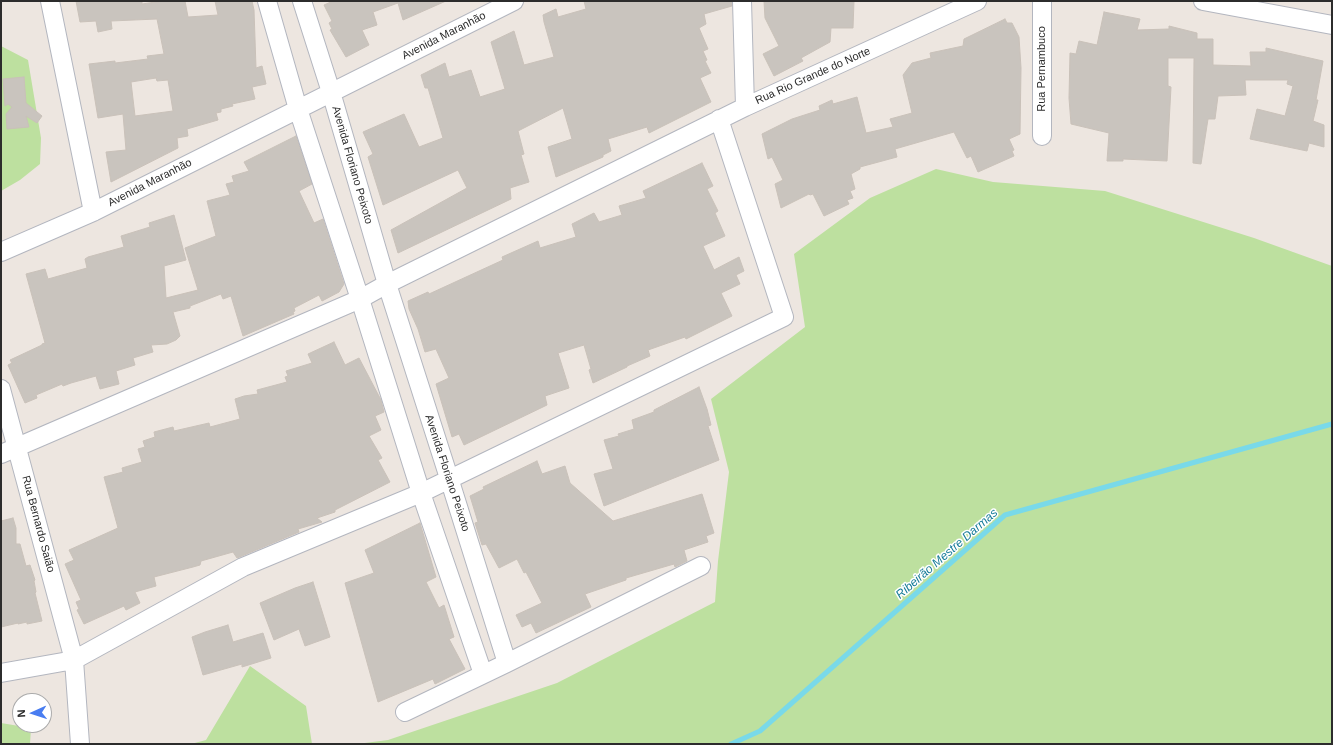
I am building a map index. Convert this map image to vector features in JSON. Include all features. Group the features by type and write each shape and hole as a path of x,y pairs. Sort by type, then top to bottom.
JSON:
{"street":[{"path":"50,1 93,212"},
{"path":"267,1 298,109 421,493 483,674"},
{"name":"Avenida Floriano Peixoto","path":"302,1 332,92 387,284 507,663"},
{"name":"Avenida Maranhão","path":"332,92 514,1"},
{"name":"Rua Rio Grande do Norte","path":"742,1 744,107 977,1"},
{"name":"Rua Pernambuco","path":"1042,1 1042,136"},
{"path":"1203,1 1332,25"},
{"name":"Avenida Floriano Peixoto","path":"298,109 332,92"},
{"path":"1,454 360,299 387,284 744,107"},
{"name":"Avenida Maranhão","path":"1,252 93,212 298,109"},
{"path":"1,673 74,660 243,567 421,493 449,478 784,317 719,119"},
{"name":"Rua Bernardo Saião","path":"1,389 74,660 80,744"},
{"path":"405,712 701,566"}],"green space":[{"path":"1,46 28,60 41,138 40,164 20,180 1,191"},
{"path":"936,169 993,182 1105,191 1254,238 1332,266 1332,744 357,744 388,740 557,683 715,602 718,561 729,472 711,399 805,327 794,254 870,198"},
{"path":"250,666 306,706 312,744 191,744 206,740"},
{"path":"1,723 12,725 12,733 31,733 30,744 1,744"}],"building":[{"path":"76,1 142,1 142,4 162,1 185,1 188,17 218,15 215,1 252,1 254,10 256,68 262,66 266,84 252,87 255,99 232,104 233,106 221,109 221,112 216,113 218,120 187,129 188,136 177,138 178,148 111,182 106,152 126,150 123,114 98,118 89,64 148,59 147,56 164,54 157,19 111,21 112,29 98,32 96,21 80,22","holes":["156,78 157,81 168,80 173,111 135,116 131,82"]},
{"path":"333,1 446,1 403,20 398,3 373,12 377,25 362,30 369,45 346,57 330,30 332,29 329,23 332,21 324,5"},
{"path":"584,1 732,1 732,6 704,14 706,24 699,28 708,49 703,51 707,60 705,61 711,73 700,78 711,102 649,133 647,127 608,139 611,151 603,155 603,157 556,177 548,147 572,139 563,108 518,131 524,154 521,155 529,182 510,188 511,199 398,253 391,230 467,188 458,170 383,205 368,157 373,154 363,132 404,114 419,147 443,138 428,88 425,88 421,75 445,63 449,77 471,70 480,97 505,89 491,42 514,31 524,65 554,57 543,15 556,9 558,17 586,9"},
{"path":"764,1 854,1 853,28 831,28 830,42 801,58 803,61 774,76 763,54 779,46 765,18"},
{"path":"1104,12 1140,19 1137,30 1169,29 1169,26 1197,33 1197,39 1213,39 1213,65 1251,66 1250,52 1266,52 1266,48 1323,61 1316,100 1318,100 1313,121 1324,125 1324,147 1309,143 1307,151 1250,139 1257,109 1285,116 1293,86 1287,84 1288,80 1245,80 1246,95 1218,96 1215,119 1208,119 1201,164 1193,163 1194,58 1168,58 1168,86 1171,87 1167,161 1123,159 1123,161 1107,161 1109,133 1071,124 1069,98 1070,53 1076,54 1079,41 1097,45"},
{"path":"1005,19 1007,23 1012,23 1019,37 1021,68 1020,134 1009,139 1014,150 1012,151 1014,156 978,172 971,156 967,158 954,132 895,149 897,157 860,167 860,169 851,174 855,189 850,191 853,198 847,200 849,204 824,216 813,194 809,194 781,208 775,184 783,180 772,157 768,159 762,134 792,119 820,110 819,106 832,100 833,104 857,97 866,133 893,127 890,119 912,113 903,75 912,63 931,58 930,53 963,46 964,39"},
{"path":"24,77 26,103 42,116 37,123 26,116 29,127 7,129 6,114 12,107 8,104 5,106 3,79"},
{"path":"296,136 312,184 299,191 314,223 323,219 344,284 339,292 322,301 319,295 294,308 294,314 243,336 231,296 223,299 221,294 190,306 190,308 173,312 180,336 176,340 167,344 151,345 153,352 133,358 135,365 116,371 119,384 100,389 96,376 63,386 62,384 36,395 37,398 25,403 8,365 12,363 10,360 45,343 26,274 45,269 48,279 87,268 85,259 88,257 124,247 121,236 150,227 149,223 174,215 186,260 164,266 166,298 198,290 185,248 216,236 207,201 230,195 226,184 234,182 232,176 249,171 244,162"},
{"path":"702,163 713,186 707,189 718,211 715,213 725,236 703,246 714,270 739,257 744,271 736,275 740,284 721,293 732,316 686,339 685,337 648,350 650,356 593,383 589,370 591,369 584,345 558,353 569,388 545,396 547,405 464,445 459,434 452,437 436,384 449,378 436,349 425,352 418,329 409,309 408,301 428,292 429,294 503,260 502,257 538,241 540,248 576,237 572,224 594,213 599,222 622,215 619,206 646,198 643,191"},
{"path":"334,342 345,365 359,358 381,400 384,412 375,416 381,430 369,436 382,458 378,460 390,482 335,510 335,512 317,518 322,522 298,529 299,532 237,558 233,552 201,561 200,565 154,577 156,586 135,592 140,603 126,610 124,606 84,624 77,610 79,609 76,602 81,600 65,564 74,560 69,550 118,528 104,477 123,472 122,468 142,462 138,449 145,447 143,441 155,437 154,432 173,427 174,431 209,423 210,427 240,419 235,399 258,394 257,390 287,382 285,377 288,376 286,371 312,363 308,354"},
{"path":"699,387 707,409 711,425 708,426 719,460 604,506 594,474 613,469 604,440 619,436 618,434 634,429 632,420 654,412 654,410"},
{"path":"537,461 542,474 565,466 570,483 613,521 702,494 714,533 706,536 708,542 684,550 687,561 675,567 674,564 626,578 626,580 585,594 591,607 536,633 531,623 522,627 516,615 542,603 526,572 524,573 517,559 499,568 486,544 482,545 475,523 478,522 470,496 484,489 483,487"},
{"path":"13,518 16,528 16,544 20,544 26,566 30,565 35,580 35,593 42,621 27,624 27,622 18,623 1,627 1,521"},
{"path":"420,523 436,577 426,582 439,608 444,605 454,637 449,639 465,669 435,684 433,679 378,702 345,583 374,573 365,550"},
{"path":"313,582 330,637 305,646 299,629 274,640 260,603"},
{"path":"228,625 233,642 263,633 271,658 242,667 242,664 203,675 192,637"}],"waterway":[{"name":"Ribeirão Mestre Darmas","path":"731,744 760,731 1005,515 1332,424"}]}
